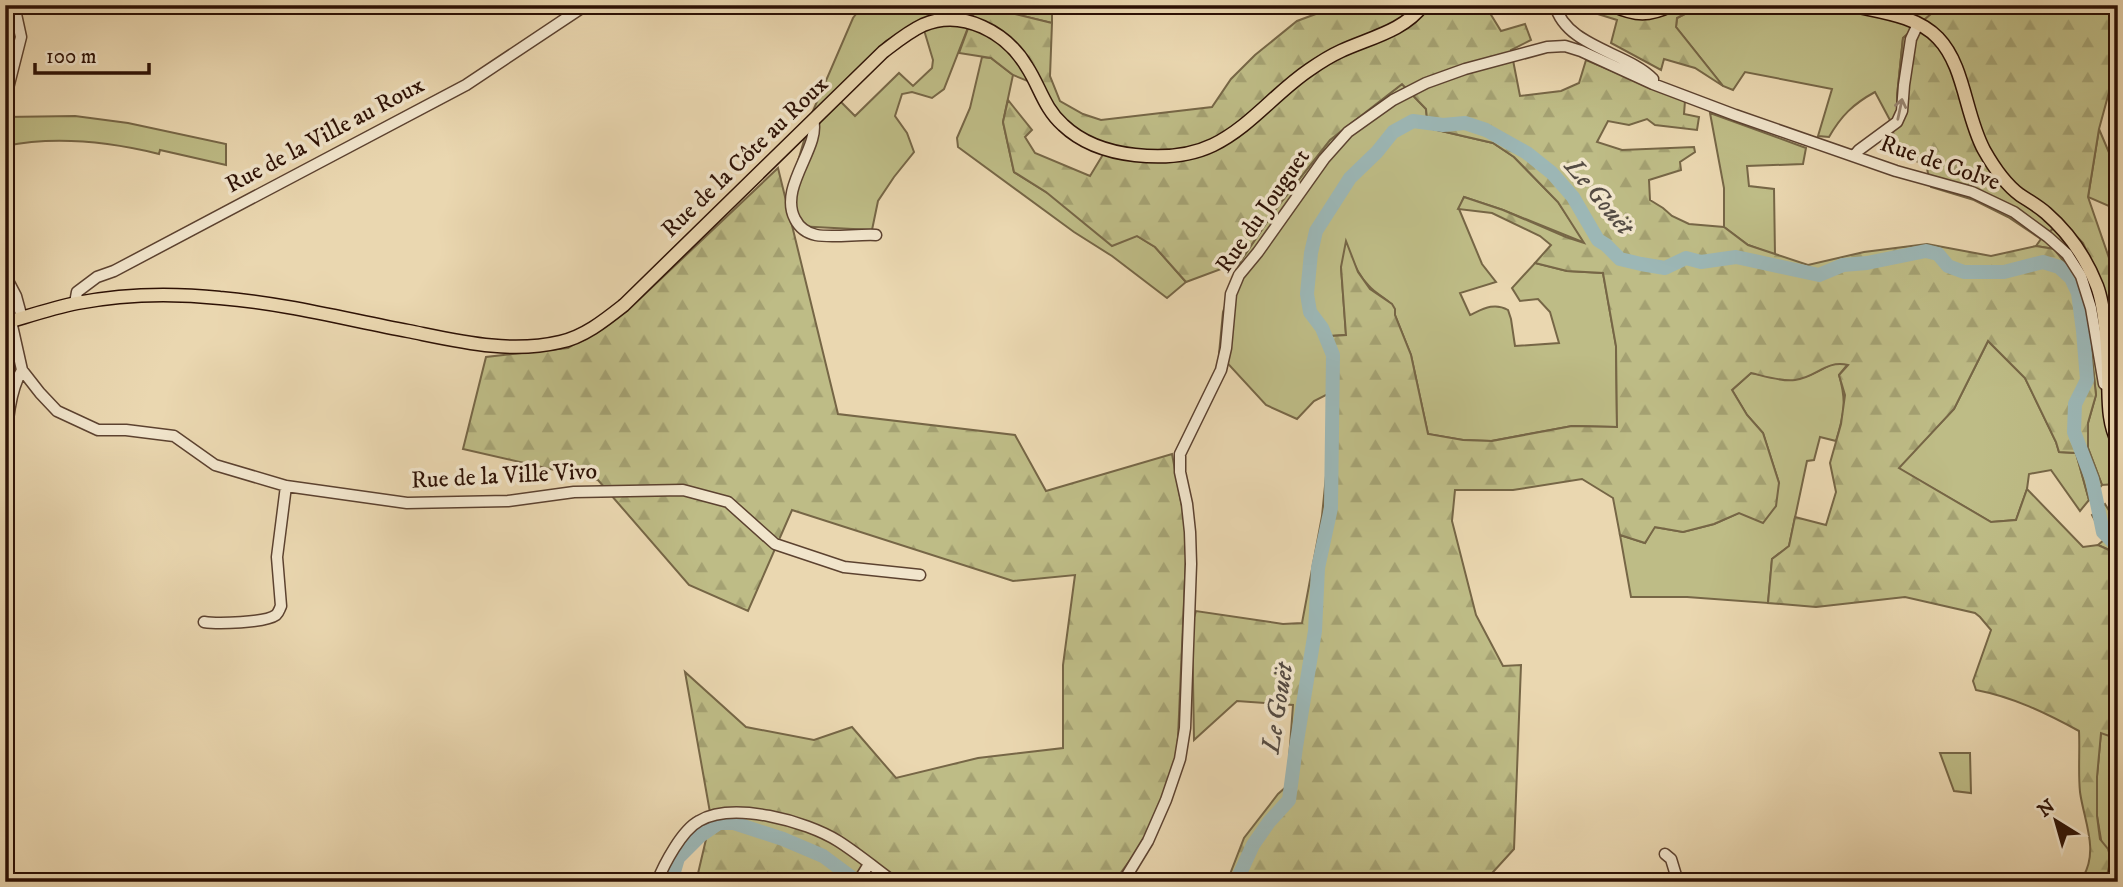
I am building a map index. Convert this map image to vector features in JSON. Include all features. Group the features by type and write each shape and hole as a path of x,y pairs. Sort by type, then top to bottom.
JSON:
{"main road":[{"name":"Rue de la Côte au Roux","path":"13,321 96,299 180,295 278,305 470,343 510,348 562,342 603,322 624,305 883,52 925,24 958,20 978,24 1007,40 1029,69 1048,109 1061,125 1085,142 1125,154 1167,157 1202,149 1221,140 1252,118 1307,71 1338,52 1398,27 1412,18 1423,5"},
{"path":"1612,5 1639,14 1656,13 1672,5"},
{"path":"1850,5 1900,17 1929,30 1940,39 1956,67 1971,122 1999,173 2017,193 2045,211 2063,228 2087,264 2098,289 2108,355 2107,404 2118,443"}],"street":[{"path":"5,100 21,37 14,5"},
{"name":"Rue de la Ville au Roux","path":"97,276 114,271 454,91 586,5"},
{"path":"1555,5 1568,28 1646,71 1653,79 1653,84"},
{"path":"1854,156 1897,122 1902,111 1903,85 1911,40 1918,24"},
{"name":"Rue du Jouguet","path":"1123,882 1148,841 1180,760 1186,703 1191,532 1180,472 1180,454 1221,370 1231,294 1239,275 1258,253 1324,159 1348,132 1385,105 1426,83 1465,69 1536,50 1565,46 1653,84"},
{"name":"Rue de Colve","path":"1653,84 1735,116 1896,171 1972,192 2014,212 2067,254 2081,276 2091,308 2104,383 2109,388"},
{"path":"813,120 811,139 791,194 793,215 800,228 816,235 876,235"},
{"path":"5,275 16,296 13,321 22,370 15,381 5,458"},
{"path":"96,299 92,287 97,276"},
{"path":"75,303 77,292 97,276"},
{"name":"Rue de la Ville Vivo","path":"22,370 57,411 98,430 126,430 174,436 215,465 286,486 407,503 508,501 574,492 683,490 728,502 775,544 844,567 920,575"},
{"path":"204,622 222,624 272,617 279,611 277,557 286,486"},
{"path":"657,882 662,868 689,830 698,821 725,813 770,817 809,827 837,840 868,867 894,882"},
{"path":"1664,854 1671,859 1678,882"},
{"path":"858,882 868,867"}],"green space":[{"path":"863,5 1052,5 1052,23 976,7 944,89 932,98 912,92 902,94 895,116 907,133 914,152 878,201 872,230 796,226 789,192 812,113 853,18","holes":["921,20 933,60 932,68 913,86 899,73 855,116 833,94 886,41"]},
{"path":"1340,5 1485,5 1501,31 1525,24 1531,40 1511,50 1520,96 1561,91 1579,83 1586,60 1685,101 1684,114 1699,117 1697,130 1655,125 1647,119 1629,125 1608,121 1597,142 1622,150 1694,147 1695,152 1680,162 1681,170 1649,180 1650,200 1689,224 1724,227 1748,245 1808,265 1864,252 1927,244 1991,256 2036,246 2054,249 2075,276 2083,299 2096,395 2088,423 2088,448 2102,485 2089,500 2076,453 2059,452 2025,378 1988,341 1954,409 1899,468 1991,522 2016,520 2027,489 2083,547 2098,545 2118,554 2118,739 2101,733 2097,777 2100,839 2108,849 2111,859 2107,875 2112,882 2084,882 2090,846 2080,792 2079,731 2029,706 1976,690 1973,681 1991,630 1980,617 1975,613 1905,597 1816,607 1768,603 1772,559 1789,546 1795,517 1826,525 1836,492 1830,463 1841,424 1845,395 1839,375 1848,365 1840,364 1795,380 1751,373 1732,390 1747,415 1763,433 1779,483 1776,506 1763,523 1739,513 1714,524 1683,532 1655,527 1645,543 1620,535 1613,498 1582,479 1513,490 1455,490 1452,521 1476,615 1503,666 1521,665 1514,849 1484,882 1227,882 1244,838 1287,786 1293,705 1237,701 1194,740 1192,624 1196,611 1283,624 1302,623 1322,516 1332,416 1331,336 1346,335 1341,267 1346,241 1358,272 1370,289 1395,309 1411,355 1428,434 1463,440 1492,441 1572,426 1617,427 1616,346 1603,273 1567,271 1535,263 1551,245 1540,236 1492,213 1458,209 1464,197 1584,243 1558,202 1514,157 1493,143 1428,128 1426,109 1402,84 1330,140 1275,210 1240,262 1186,282 1155,247 1137,236 1112,246 1046,192 1014,172 1003,122 1008,100 1032,130 1025,137 1035,153 1090,176 1107,148 1081,134 1063,118 1040,86 1013,75 991,58 959,53 976,7 995,9 1052,23 1050,76 1060,101 1083,114 1101,120 1212,107 1231,79 1255,55 1297,21"},
{"path":"1587,5 1702,5 1677,18 1676,27 1723,86 1695,68 1664,59 1661,70 1611,43 1617,20 1588,11"},
{"path":"1702,5 1951,5 1931,14 1903,38 1897,96 1898,115 1891,122 1875,92 1848,111 1829,137 1818,136 1832,89 1745,72 1733,90 1723,86 1676,27 1677,18"},
{"path":"1951,5 2118,5 2118,59 2099,129 2088,197 2118,284 2118,421 2114,396 2114,349 2102,284 2083,243 2062,221 2041,239 2008,217 1974,200 1931,187 1926,164 1898,156 1891,122 1898,115 1897,96 1903,38 1931,14"},
{"path":"982,57 991,58 1013,75 1003,122 1014,172 1046,192 1155,247 1186,282 1167,298 958,147 957,138 970,108"},
{"path":"1402,84 1426,109 1428,128 1493,143 1514,157 1558,202 1585,243 1464,197 1459,209 1482,264 1496,282 1460,293 1470,315 1493,306 1508,310 1515,346 1559,343 1550,312 1538,299 1520,301 1512,288 1535,263 1567,271 1603,273 1616,346 1617,427 1572,426 1491,441 1428,434 1411,355 1394,310 1389,302 1366,283 1350,255 1341,267 1346,335 1331,336 1332,392 1314,401 1297,419 1266,405 1219,354 1223,312 1240,262 1275,210 1330,140"},
{"path":"1710,113 1806,148 1803,164 1747,166 1749,186 1774,189 1775,255 1748,245 1724,227 1724,188"},
{"path":"75,116 128,123 226,144 226,165 160,150 159,154 82,142 43,141 5,146 5,117"},
{"path":"2099,129 2110,155 2118,163 2118,210 2088,197"},
{"path":"778,168 838,414 1015,435 1046,491 1172,454 1187,533 1177,760 1147,837 1114,882 696,882 711,818 685,672 746,727 814,740 852,727 896,778 978,758 1063,748 1063,665 1075,575 1013,581 792,510 748,611 689,585 598,480 463,449 486,357 568,348 627,311"},
{"path":"2062,220 2083,243 2102,284 2114,349 2114,396 2118,421 2116,484 2102,485 2088,448 2088,423 2096,395 2083,299 2075,276 2054,249 2036,246"},
{"path":"1988,341 2025,378 2059,452 2076,453 2089,500 2080,511 2051,470 2029,474 2027,489 2016,520 1991,522 1898,468 1954,409"},
{"path":"1833,363 1848,364 1839,375 1844,401 1839,432 1836,441 1820,437 1814,460 1807,461 1789,546 1772,559 1768,603 1687,597 1631,597 1620,535 1645,543 1654,527 1683,532 1714,524 1739,513 1779,483 1763,433 1747,415 1732,390 1751,373 1802,378"},
{"path":"2105,504 2118,525 2118,554 2098,545 2105,539 2092,515"},
{"path":"2101,732 2118,739 2118,882 2112,882 2107,875 2097,816"},
{"path":"1940,753 1970,753 1971,793 1954,791"}],"waterway":[{"name":"Le Gouët","path":"1236,882 1253,845 1289,800 1315,631 1318,568 1331,508 1333,355 1322,328 1310,312 1307,294 1316,231 1350,178 1393,132 1413,121 1443,125 1465,123 1486,130 1527,153 1552,173 1573,197 1598,240 1620,259 1641,264 1665,268 1686,258 1701,262 1736,257 1819,275 1843,265 1926,251 1938,254 1948,266 1964,272 2004,272 2043,262 2059,267 2071,278 2078,293 2083,331 2087,380 2075,404 2074,432 2092,479 2103,532 2118,547"},
{"name":"Le Gouët","path":"671,882 678,858 700,836 719,823 734,823 783,839 823,856 858,882"},
{"path":"743,882 768,873 786,882"}]}
